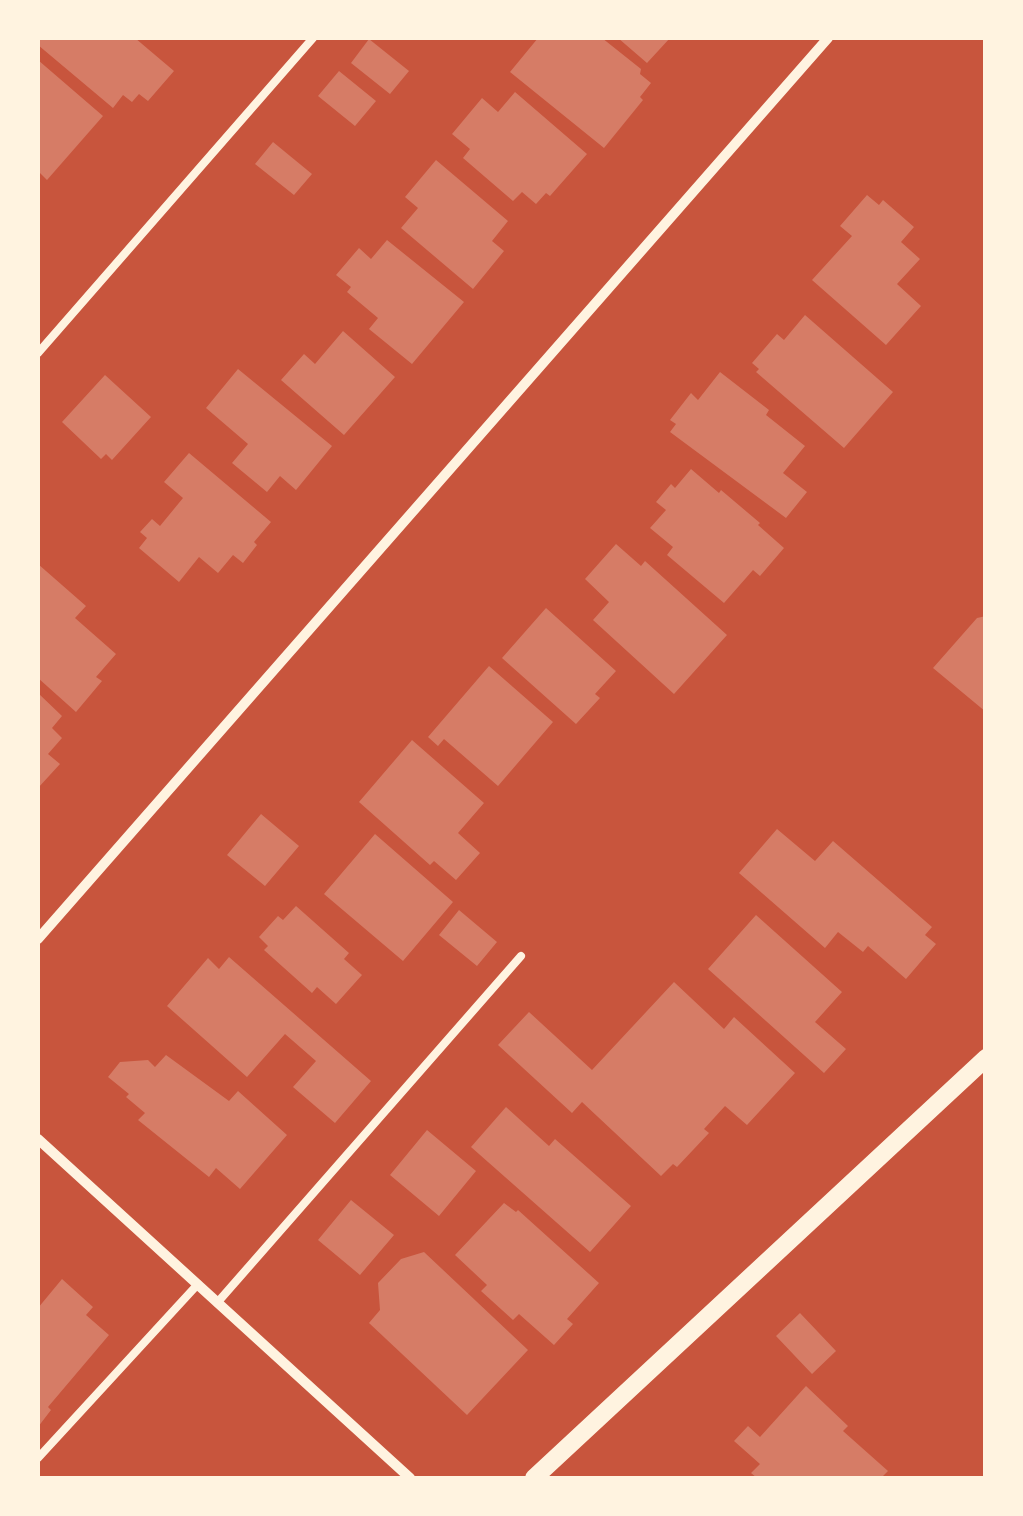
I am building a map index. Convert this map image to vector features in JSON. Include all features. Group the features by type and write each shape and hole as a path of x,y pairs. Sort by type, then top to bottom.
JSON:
{"street":[{"path":"38,939 828,38"},
{"path":"534,1478 986,1058"},
{"path":"38,1139 410,1478"}],"lane":[{"path":"38,353 313,38"},
{"path":"217,1303 521,956"},
{"path":"38,1458 198,1284"}],"building":[{"path":"38,38 135,38 174,71 148,101 139,94 132,102 123,95 113,108 38,45"},
{"path":"538,38 602,38 641,69 640,74 651,83 640,97 643,100 604,148 510,72"},
{"path":"618,38 670,38 647,63"},
{"path":"369,39 409,71 390,94 351,63"},
{"path":"38,60 103,116 47,180 38,171"},
{"path":"339,71 376,101 355,126 318,96"},
{"path":"515,92 587,154 550,196 546,193 536,204 522,192 513,201 463,158 470,149 452,134 482,98 498,112"},
{"path":"273,142 312,174 294,195 255,164"},
{"path":"436,160 508,221 492,241 504,251 473,289 401,228 418,208 405,197"},
{"path":"867,195 879,205 883,200 914,227 901,242 920,259 897,284 921,306 886,345 812,280 852,236 840,226"},
{"path":"387,240 464,302 412,364 369,329 378,318 347,292 351,287 336,275 359,248 371,259"},
{"path":"805,315 893,392 844,448 756,372 759,369 752,363 777,334 784,340"},
{"path":"343,331 395,377 344,435 281,380 304,354 315,364"},
{"path":"238,369 332,446 296,490 280,476 267,492 232,463 248,444 206,408"},
{"path":"720,372 769,410 766,415 805,446 783,473 807,492 786,518 670,432 676,424 670,420 691,393 698,400"},
{"path":"105,375 151,417 112,460 106,454 101,459 62,422"},
{"path":"189,453 271,522 243,563 233,555 218,573 199,557 179,582 139,548 147,538 140,532 152,519 160,526 183,498 164,482"},
{"path":"691,469 760,523 784,548 760,576 753,570 724,603 667,555 673,547 650,528 666,510 656,502"},
{"path":"616,544 641,566 645,561 727,635 674,694 593,620 609,602 585,579"},
{"path":"38,564 86,606 75,618 116,654 96,677 102,681 76,712 38,678"},
{"path":"546,608 616,671 595,694 600,698 576,724 502,658"},
{"path":"986,616 986,712 933,668 977,618"},
{"path":"489,666 553,722 498,786 444,739 438,746 428,737"},
{"path":"38,693 62,716 52,728 62,738 48,754 60,764 38,788"},
{"path":"412,740 484,803 458,833 480,853 456,880 434,861 430,865 359,802"},
{"path":"261,814 299,846 265,886 227,855"},
{"path":"777,829 815,861 833,841 932,927 925,935 936,944 906,979 868,946 863,952 838,932 825,948 739,873"},
{"path":"375,834 453,902 403,961 324,894"},
{"path":"296,906 349,953 344,959 362,975 336,1004 317,987 312,993 264,950 268,946 259,937 278,916 283,920"},
{"path":"459,910 497,942 477,966 439,935"},
{"path":"756,915 842,992 815,1022 846,1049 824,1073 708,969"},
{"path":"229,957 371,1081 335,1123 293,1087 316,1061 285,1034 247,1077 167,1006 208,958 219,969"},
{"path":"674,982 724,1029 734,1017 795,1073 747,1125 725,1106 704,1129 709,1133 677,1167 673,1164 661,1176 582,1102 572,1113 498,1045 529,1012 592,1070"},
{"path":"166,1055 229,1101 238,1091 287,1135 240,1189 216,1168 209,1177 138,1120 145,1113 108,1077 120,1062 148,1060 155,1067"},
{"path":"506,1107 549,1146 555,1139 631,1206 590,1252 471,1147"},
{"path":"427,1130 476,1171 439,1216 390,1175"},
{"path":"351,1200 394,1235 360,1275 318,1240"},
{"path":"504,1203 518,1210 599,1283 567,1319 573,1324 554,1345 519,1314 513,1320 481,1291 487,1285 455,1255"},
{"path":"424,1252 528,1350 467,1415 369,1323 380,1310 378,1283 401,1259"},
{"path":"62,1279 93,1307 86,1315 109,1335 48,1407 51,1410 38,1427 38,1308"},
{"path":"800,1313 836,1351 812,1374 776,1336"},
{"path":"806,1386 848,1426 843,1431 888,1471 881,1478 757,1478 751,1473 760,1464 734,1441 748,1426 760,1437"}]}
